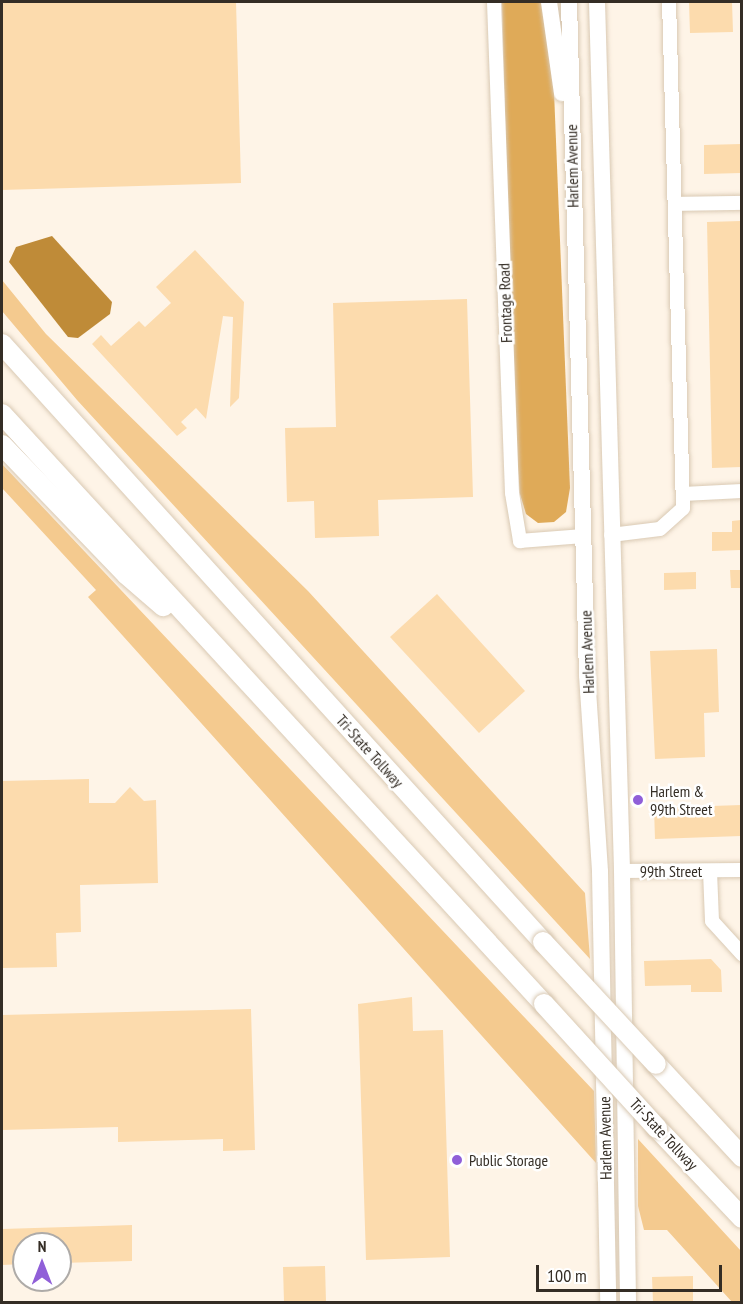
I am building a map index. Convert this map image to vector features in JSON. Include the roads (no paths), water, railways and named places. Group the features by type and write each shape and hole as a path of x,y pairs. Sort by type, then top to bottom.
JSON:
{"highway":[{"name":"Tri-State Tollway","path":"2,344 543,942 741,1157"},
{"name":"Tri-State Tollway","path":"2,414 741,1218"},
{"path":"2,445 127,575 226,660"}],"main road":[{"path":"549,2 571,167"},
{"name":"Harlem Avenue","path":"569,2 571,167 583,536 600,872 608,1302"},
{"name":"Harlem Avenue","path":"597,2 622,871 628,1302"},
{"name":"99th Street","path":"600,872 622,871"}],"street":[{"name":"Frontage Road","path":"494,2 512,493 520,541 583,536"},
{"path":"611,535 650,532 670,524 683,508 669,2"},
{"path":"676,204 741,203"},
{"path":"683,494 741,492"},
{"name":"99th Street","path":"622,871 741,870"},
{"path":"710,871 712,921 741,954"}],"place":[{"name":"Harlem & 99th Street","path":"638,800"},
{"name":"Public Storage","path":"457,1160"}]}
